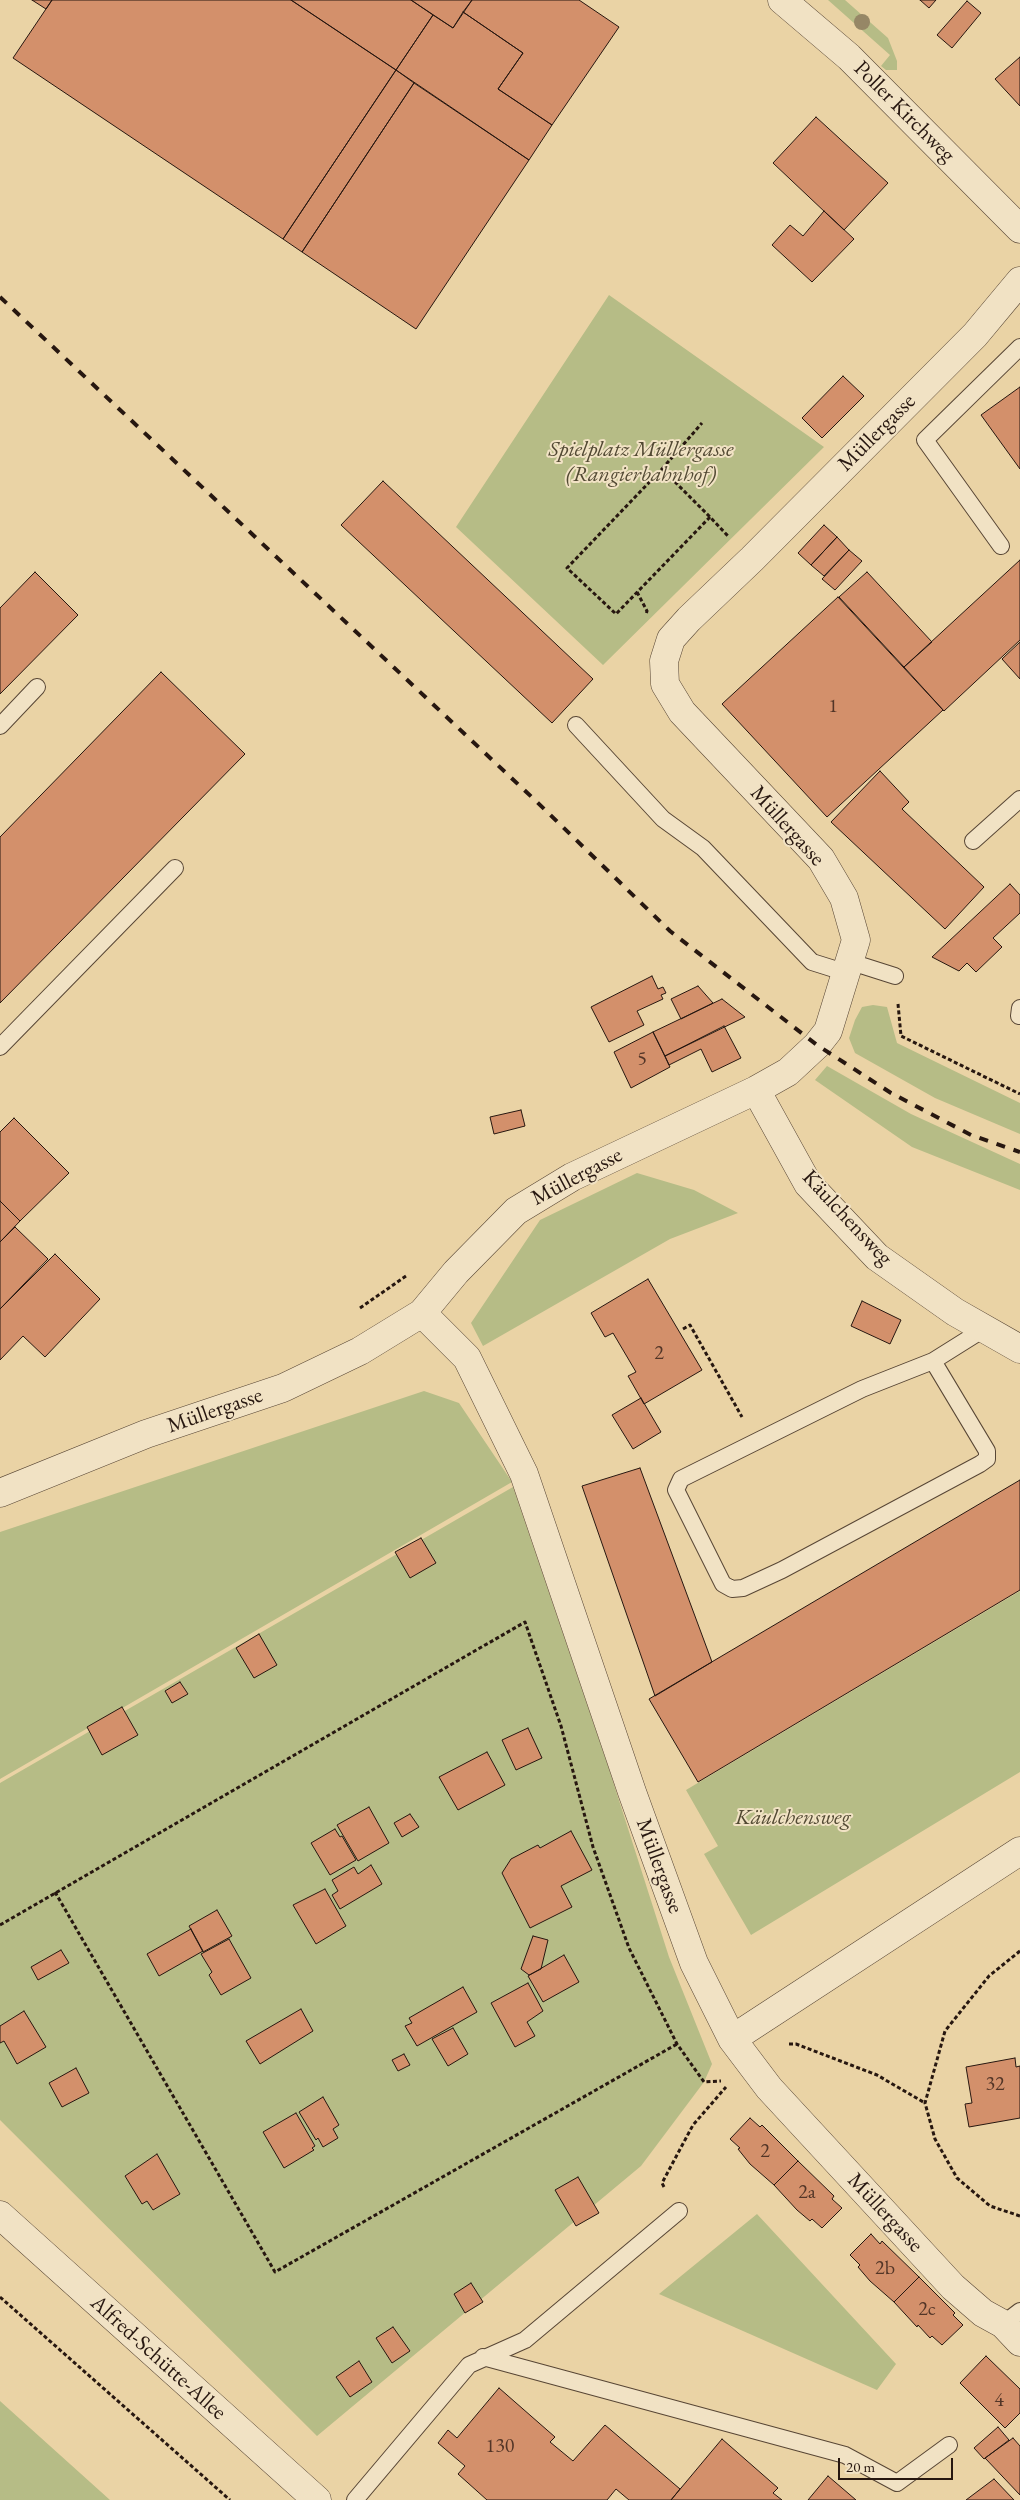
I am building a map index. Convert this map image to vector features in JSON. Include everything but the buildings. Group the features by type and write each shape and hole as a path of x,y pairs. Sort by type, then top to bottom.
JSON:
{"street":[{"name":"Poller Kirchweg","path":"782,0 849,57 1020,229"},
{"name":"Müllergasse","path":"0,1493 146,1434 283,1388 360,1350 422,1313 456,1272 516,1211 572,1176 756,1090 788,1072 817,1045 828,1031 856,940 844,898 821,859 682,712 665,684 664,661 671,639 975,335 1020,281"},
{"name":"Käulchensweg","path":"756,1090 808,1184 877,1257 955,1312 1020,1350"},
{"name":"Müllergasse","path":"422,1313 467,1358 524,1474 632,1792 694,1963 732,2039 740,2070 769,2088 953,2287 983,2314 1014,2326"},
{"path":"732,2039 1020,1851"},
{"name":"Alfred-Schütte-Allee","path":"0,2215 317,2500"}],"lane":[{"path":"1001,546 926,440 1020,347"},
{"path":"0,726 37,687"},
{"path":"576,725 663,819 703,848 812,962 895,976"},
{"path":"973,841 1020,799"},
{"path":"0,1046 175,868"},
{"path":"933,1361 987,1451 987,1459 782,1570 743,1588 732,1589 723,1584 676,1490 681,1479 862,1389 933,1361 984,1329"},
{"path":"355,2500 469,2365 483,2357 525,2340 679,2211"},
{"path":"483,2357 845,2455 897,2482 950,2445"}],"path":[{"path":"702,423 662,469 567,568 616,614 710,517"},
{"path":"662,469 752,559"},
{"path":"895,976 901,1036 1020,1094"},
{"path":"354,1312 413,1270"},
{"path":"683,1329 690,1325 756,1442"},
{"path":"0,1925 525,1622 561,1726 594,1847 629,1948 676,2044 704,2082 740,2070"},
{"path":"55,1892 275,2272 676,2044"},
{"path":"1020,1951 989,1976 945,2031 925,2103 935,2139 958,2178 990,2206 1020,2216"},
{"path":"796,2044 877,2075 925,2103"},
{"path":"679,2211 662,2183 693,2125 740,2070"},
{"path":"0,2298 230,2500"}],"green space":[{"path":"828,0 845,0 888,38 897,61 897,70 886,70 881,66 890,55"},
{"name":"Spielplatz Müllergasse (Rangierbahnhof)","path":"609,295 824,447 603,665 456,527"},
{"path":"873,1005 887,1007 897,1043 1020,1103 1020,1134 935,1098 855,1053 849,1038 855,1020 862,1007"},
{"path":"827,1066 911,1114 1020,1164 1020,1190 912,1147 815,1080"},
{"path":"637,1173 694,1190 738,1213 670,1239 483,1346 471,1323 540,1220"},
{"path":"424,1391 459,1403 512,1482 0,1779 0,1532"},
{"path":"513,1487 609,1769 669,1957 712,2064 704,2082 641,2166 317,2436 0,2120 0,1783"},
{"name":"Käulchensweg","path":"1020,1591 1020,1772 751,1935 704,1854 718,1846 686,1790"},
{"path":"757,2214 896,2364 877,2390 659,2294"},
{"path":"0,2401 110,2500 0,2500"}],"railway":[{"path":"0,297 537,802 670,931 817,1045 891,1093 971,1135 1020,1152"}]}
